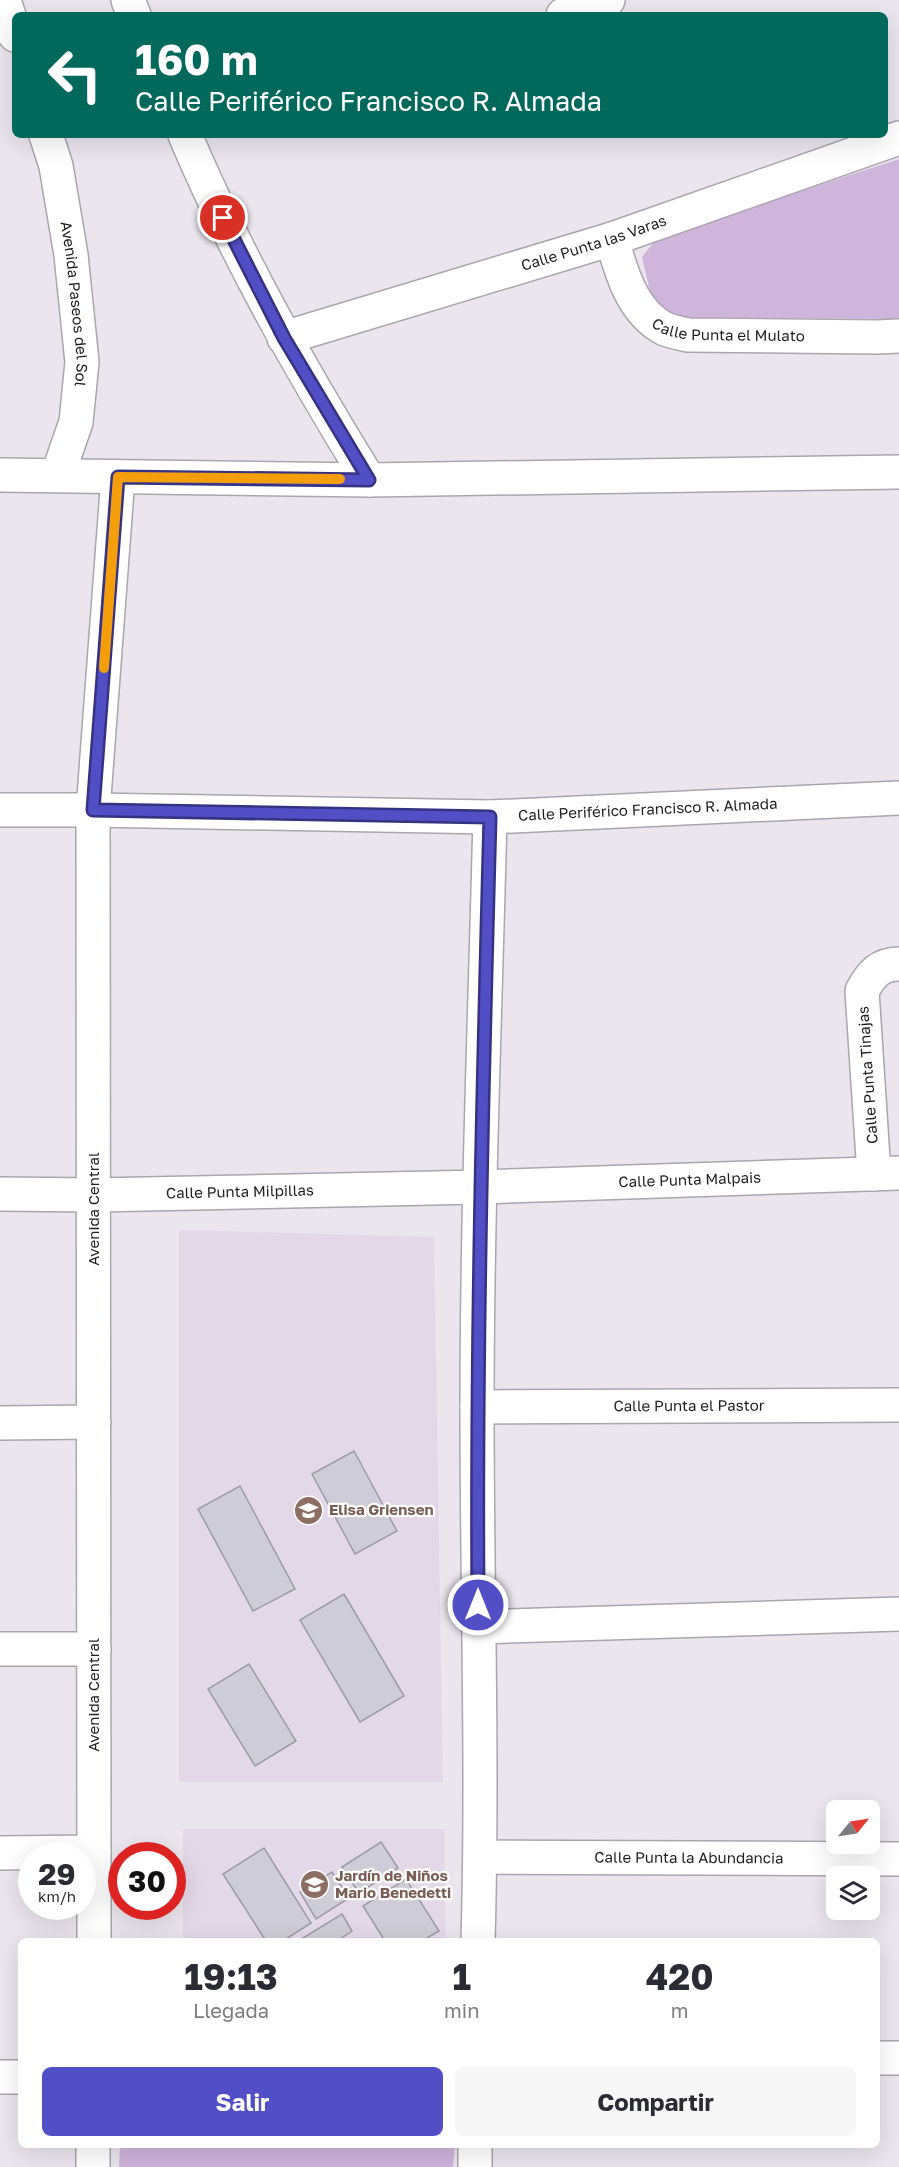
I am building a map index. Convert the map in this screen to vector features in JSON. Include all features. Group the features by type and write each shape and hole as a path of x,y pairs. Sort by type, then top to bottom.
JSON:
{"street":[{"path":"4,0 12,25"},
{"path":"572,12 608,0"},
{"name":"Avenida Paseos del Sol","path":"47,138 56,166 71,255 82,362 76,422 58,474"},
{"path":"193,138 232,236 284,338 369,480"},
{"name":"Calle Punta las Varas","path":"284,338 612,238 899,138"},
{"name":"Calle Punta el Mulato","path":"612,238 621,272 636,302 654,323 668,330 688,335 899,336"},
{"path":"0,475 369,480 899,472"},
{"name":"Avenida Central","path":"94,1842 93,810 118,477"},
{"name":"Calle Periférico Francisco R. Almada","path":"0,810 490,817 899,798"},
{"path":"478,1938 481,1857 477,1407 480,1187 490,817"},
{"name":"Calle Punta Tinajas","path":"886,1173 862,991 869,977 879,968 888,964 899,964"},
{"name":"Calle Punta Malpais","path":"480,1187 886,1173"},
{"name":"Calle Punta Milpillas","path":"0,1194 94,1195 480,1187"},
{"name":"Calle Punta el Pastor","path":"477,1407 899,1405"},
{"path":"0,1423 94,1422"},
{"path":"478,1627 899,1614"},
{"path":"0,1648 93,1649"},
{"path":"0,1853 18,1853"},
{"name":"Calle Punta la Abundancia","path":"481,1857 899,1859"},
{"name":"Avenida Central","path":"94,1920 94,1938"},
{"path":"880,2058 899,2058"},
{"path":"0,2077 18,2077"},
{"path":"93,2148 93,2167"},
{"path":"475,2148 475,2167"}],"shaded area":[{"path":"899,159 899,319 669,317 654,309 642,257 657,238"},
{"name":"Elisa Griensen","path":"179,1230 434,1237 443,1782 179,1782"},
{"name":"Jardín de Niños Mario Benedetti","path":"183,1829 444,1829 446,1938 183,1938 183,1920 186,1920 186,1842 183,1842"},
{"path":"120,2148 455,2148 453,2167 119,2167"}],"building":[{"path":"354,1451 397,1531 355,1554 312,1474"},
{"path":"240,1486 295,1589 253,1611 198,1509"},
{"path":"344,1594 404,1696 360,1722 300,1620"},
{"path":"249,1664 296,1741 255,1766 208,1689"},
{"path":"381,1842 398,1868 359,1893 342,1867"},
{"path":"264,1848 311,1923 288,1938 264,1938 223,1874"},
{"path":"332,1872 349,1898 316,1919 300,1892"},
{"path":"406,1879 439,1931 427,1938 383,1938 363,1906"},
{"path":"342,1914 352,1931 342,1938 303,1938"}],"slow traffic":[{"path":"104,668 118,477 340,479"}],"place":[{"name":"Elisa Griensen","path":"308,1510"},
{"name":"Jardín de Niños Mario Benedetti","path":"314,1885"}],"route":[{"path":"223,218 284,338 369,480 118,477 93,810 490,817 480,1187 477,1407 478,1605"}]}
